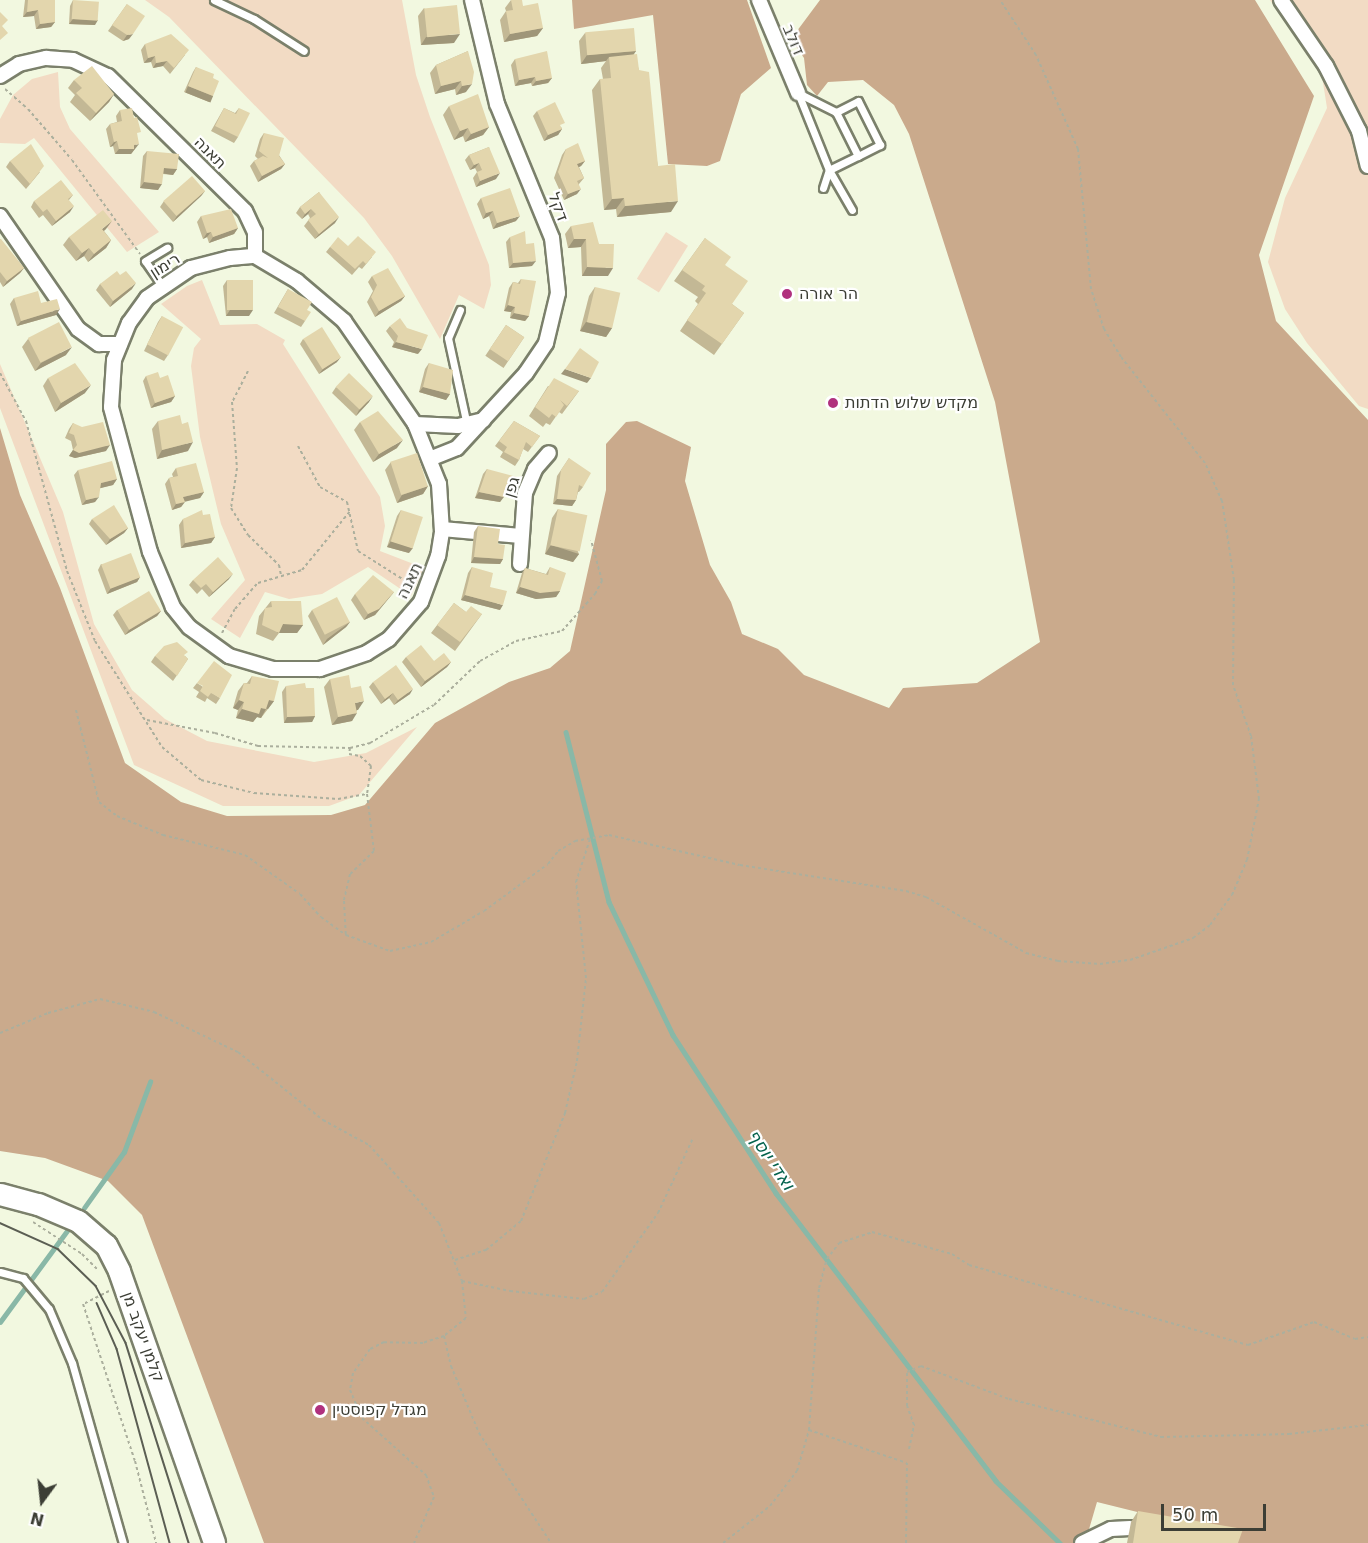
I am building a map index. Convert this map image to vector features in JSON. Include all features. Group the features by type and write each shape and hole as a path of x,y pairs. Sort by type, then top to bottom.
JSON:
{"main road":[{"name":"קלמן יעקב מן","path":"0,1194 38,1204 78,1221 106,1245 119,1271 214,1543"}],"street":[{"name":"דקל","path":"432,458 457,448 469,429 490,416 546,343 556,310 558,275 546,220 497,104 472,0"},
{"name":"דולב","path":"759,0 798,93"},
{"path":"1281,0 1326,66 1359,131 1368,166"},
{"name":"תאנה","path":"0,76 19,64 46,58 73,60 108,76 245,211 255,232 255,256 297,282 344,321 415,424 432,458 439,484 442,529 438,556 425,592 407,621 389,639 342,664 320,669 273,669 251,664 215,648 189,627 173,607 150,552 111,406 111,375 120,344"},
{"path":"0,216 78,329 99,344 120,344"},
{"name":"רימון","path":"120,344 137,310 162,285 210,261 255,256"},
{"path":"415,424 469,429"},
{"name":"גפן","path":"520,564 527,487 549,453"},
{"path":"442,529 521,536"},
{"path":"1082,1543 1111,1529 1130,1528"}],"lane":[{"path":"214,0 254,19 304,51"},
{"path":"798,93 836,112 858,156"},
{"path":"798,93 829,170 852,210"},
{"path":"823,188 829,170 880,145 858,101 836,112"},
{"path":"162,285 145,261 166,248"},
{"path":"460,310 448,338 469,429"},
{"path":"0,1272 23,1278 49,1309 72,1363 123,1543"}],"path":[{"path":"76,710 99,802 117,816 163,835 244,855 300,894 321,917 346,935 390,951 431,942 484,911 548,864 558,851 590,838 626,837 658,849 740,865 906,891 926,897 1026,952 1058,962 1100,964 1130,960 1193,938 1209,925 1232,895 1246,860 1259,799 1251,736 1233,685 1234,580 1222,501 1205,463 1121,357 1104,329 1091,289 1078,149 1036,55 1000,0"},
{"path":"0,85 28,109 72,160 145,261"},
{"path":"248,371 232,402 237,468 231,508 248,535 279,566 281,575"},
{"path":"0,373 26,421 67,571 95,641 162,747 201,780 254,794 338,799 366,794"},
{"path":"298,447 320,487 347,502 351,510 358,551 425,592"},
{"path":"215,648 249,592 269,578 308,566 351,510"},
{"path":"147,720 216,733 258,746 350,748 388,735 434,705 480,661 516,641 562,631 595,594 602,581 591,540"},
{"path":"346,935 344,901 350,874 374,851 366,794 371,766 360,756 349,754 350,748"},
{"path":"455,1260 486,1250 521,1221 565,1113 577,1061 586,978 576,882 590,838"},
{"path":"0,1033 48,1012 100,999 154,1012 238,1052 323,1120 369,1145 439,1223 462,1281 466,1318 444,1336 423,1343 384,1342 370,1349 353,1372 350,1390 362,1418 426,1475 434,1497 414,1543"},
{"path":"462,1281 510,1292 584,1299 602,1293 658,1213 692,1140"},
{"path":"51,1232 103,1275"},
{"path":"723,1543 770,1506 797,1471 809,1430 819,1288 827,1259 839,1243 872,1232 952,1254 969,1265 1248,1345 1314,1323 1355,1339 1368,1337"},
{"path":"114,1288 83,1304 135,1461 156,1543"},
{"path":"444,1336 451,1366 479,1433 551,1543"},
{"path":"909,1449 914,1425 907,1406 907,1372 921,1366 1009,1399 1161,1437 1289,1434 1368,1425"},
{"path":"809,1430 907,1463 906,1543"}],"shaded area":[{"path":"145,0 402,0 416,75 430,117 489,265 491,285 484,309 459,295 440,339 392,256 364,218 169,17"},
{"path":"572,0 747,0 771,68 741,94 720,161 707,166 668,164 653,15 574,29"},
{"path":"820,0 1255,0 1314,96 1259,255 1276,321 1368,420 1368,1543 1237,1543 1238,1537 1097,1502 1085,1543 264,1543 142,1215 108,1181 45,1158 0,1151 0,428 20,495 60,588 125,763 181,802 227,816 331,815 365,805 435,723 509,682 550,668 570,651 606,490 606,444 626,422 637,421 691,447 685,481 710,565 731,602 742,634 778,649 804,675 889,708 903,688 977,683 1040,642 995,402 909,134 894,105 863,80 828,82 817,96 807,85 804,58 791,39"},
{"path":"1270,0 1368,0 1368,409 1359,406 1307,343 1285,309 1268,262 1285,198 1327,108 1322,76"},
{"path":"58,72 60,107 70,129 159,232 127,252 34,138 25,144 0,143 0,119 13,95 32,79"},
{"path":"666,232 688,246 659,292 637,279"},
{"path":"202,280 220,325 257,324 285,340 283,344 380,497 385,526 380,551 424,568 411,596 368,567 322,594 289,599 265,592 240,638 211,619 245,580 221,524 200,437 191,366 194,348 201,339 161,304 187,286"},
{"path":"0,364 63,512 94,624 132,690 165,719 207,741 314,762 366,753 417,727 359,795 329,806 223,806 134,765 0,408"}],"building":[{"path":"28,0 55,0 55,22 40,24 38,10 27,12"},
{"path":"73,0 99,2 98,21 72,19"},
{"path":"511,0 522,0 523,6 538,3 543,28 510,34 506,11 513,10"},
{"path":"127,4 145,16 133,34 127,35 112,25"},
{"path":"457,5 460,34 427,37 424,8"},
{"path":"0,12 8,20 2,26 8,33 0,40"},
{"path":"634,28 636,51 587,55 585,32"},
{"path":"171,34 189,50 174,68 167,61 156,63 155,56 148,58 145,44"},
{"path":"468,51 474,72 472,84 462,86 461,81 441,86 436,65"},
{"path":"547,51 552,78 536,81 535,77 519,80 515,59"},
{"path":"637,54 639,70 649,72 658,166 675,164 678,201 625,206 624,198 612,199 600,79 611,78 609,57"},
{"path":"92,66 114,94 96,113 76,93 82,88 74,80"},
{"path":"196,67 214,74 213,78 219,81 213,96 188,86"},
{"path":"478,94 489,127 471,134 468,128 460,131 449,106"},
{"path":"555,102 565,123 560,125 562,129 548,135 537,111"},
{"path":"132,108 141,132 137,133 139,144 134,145 134,149 119,149 117,141 114,142 110,124 122,121 120,110"},
{"path":"224,108 236,114 239,108 250,113 238,137 215,126"},
{"path":"264,133 284,138 279,156 285,164 262,176 254,161 263,156 268,158 259,151"},
{"path":"578,143 585,161 577,164 584,178 577,181 581,189 568,194 558,172 566,149"},
{"path":"31,144 44,166 30,184 10,161"},
{"path":"489,147 500,173 480,181 477,172 482,170 479,163 474,165 469,155"},
{"path":"147,151 179,154 177,169 164,168 162,184 144,182"},
{"path":"192,176 205,191 176,216 163,201"},
{"path":"61,180 73,195 68,199 74,206 56,221 47,209 43,212 34,201"},
{"path":"510,188 520,216 497,223 493,211 486,213 481,198"},
{"path":"319,192 339,217 319,234 308,220 316,214 311,209 305,214 300,207"},
{"path":"231,209 238,228 213,237 211,232 207,233 201,216"},
{"path":"103,210 112,221 102,229 111,240 94,254 89,248 82,253 69,237"},
{"path":"593,222 599,244 614,244 613,268 587,267 586,239 574,239 571,226"},
{"path":"525,231 526,244 534,243 536,261 513,263 510,237"},
{"path":"358,236 376,252 366,264 363,261 355,269 330,247 338,237 348,246"},
{"path":"705,238 731,257 725,265 748,281 732,304 744,313 722,344 687,320 706,293 702,290 705,286 682,270"},
{"path":"0,239 24,268 7,281 0,272"},
{"path":"388,268 405,296 379,311 371,297 377,285 372,276"},
{"path":"117,271 120,275 126,271 136,283 113,301 100,284"},
{"path":"521,279 536,281 529,316 514,313 515,307 508,305 513,282 520,284"},
{"path":"227,280 253,280 253,310 227,310"},
{"path":"595,287 620,293 612,328 587,322"},
{"path":"288,289 312,302 307,310 311,312 305,321 278,307"},
{"path":"38,291 41,303 57,299 60,309 21,321 14,298"},
{"path":"162,316 183,327 168,356 147,344"},
{"path":"400,318 407,328 428,335 422,349 396,342 398,336 390,326"},
{"path":"59,322 72,347 41,363 28,338"},
{"path":"506,325 524,337 508,361 490,349"},
{"path":"322,327 341,358 322,369 303,339"},
{"path":"580,348 599,362 591,378 565,369"},
{"path":"75,363 91,385 61,403 48,378"},
{"path":"429,363 453,370 450,394 423,387"},
{"path":"158,372 160,378 168,375 175,396 155,403 146,376"},
{"path":"349,373 373,396 360,410 336,387"},
{"path":"554,378 579,391 567,406 560,400 564,405 556,417 552,414 549,418 535,407"},
{"path":"839,396 840,404 831,405 830,397"},
{"path":"378,411 403,440 379,454 360,422"},
{"path":"180,415 182,424 188,422 193,442 162,450 158,421"},
{"path":"514,421 540,436 532,447 526,442 519,460 504,452 507,447 499,441"},
{"path":"103,422 110,445 79,453 73,450 77,445 74,435 69,433 73,423 82,427"},
{"path":"417,453 428,486 401,495 390,462"},
{"path":"569,458 591,473 583,487 579,485 576,500 557,499 561,470"},
{"path":"112,461 117,479 101,483 99,497 86,500 78,470"},
{"path":"196,463 204,492 183,497 185,502 176,504 169,478 178,476 176,468"},
{"path":"487,469 517,477 514,490 505,489 504,497 479,492"},
{"path":"114,505 128,528 110,539 92,519"},
{"path":"558,509 587,515 580,551 550,545"},
{"path":"202,510 203,515 210,514 215,537 185,543 183,519"},
{"path":"401,510 423,517 413,548 391,541"},
{"path":"478,526 500,529 498,544 505,545 503,559 474,557"},
{"path":"131,553 140,577 110,589 101,564"},
{"path":"218,557 233,574 213,592 206,584 201,588 193,580"},
{"path":"472,567 493,573 490,587 507,591 503,605 465,595"},
{"path":"550,567 566,573 560,591 540,593 520,587 525,568 548,575"},
{"path":"373,575 394,592 379,609 368,614 355,594"},
{"path":"149,591 161,611 129,630 117,610"},
{"path":"337,597 350,622 325,635 312,610"},
{"path":"271,601 301,601 303,625 283,624 279,633 262,625 265,608 272,607"},
{"path":"454,603 466,612 471,606 482,614 460,642 437,625"},
{"path":"177,642 188,652 184,655 188,659 177,676 155,656 164,646"},
{"path":"421,645 434,661 444,653 451,662 425,681 406,657"},
{"path":"214,661 232,675 220,698 211,693 208,697 200,691 203,686 197,683"},
{"path":"396,665 413,689 398,700 393,693 385,699 373,682"},
{"path":"349,675 351,688 361,686 364,701 355,703 357,713 338,717 330,679"},
{"path":"252,676 279,681 274,701 269,700 266,709 261,708 259,714 242,709 244,702 239,700 244,683 250,684"},
{"path":"305,683 306,688 314,688 315,716 287,717 286,686"},
{"path":"1138,1511 1243,1529 1238,1543 1133,1543"}],"waterway":[{"name":"ואדי יוסף","path":"566,732 609,902 673,1035 776,1193 996,1481 1060,1543"},
{"path":"84,1208 124,1152 150,1082"},
{"path":"0,1322 69,1228"}],"tram line":[{"path":"0,1223 58,1249 96,1286 126,1343 189,1543"},
{"path":"97,1303 117,1349 170,1543"}],"place":[{"name":"הר אורה","path":"787,294"},
{"name":"מקדש שלוש הדתות","path":"833,403"},
{"name":"מגדל קפוסטין","path":"320,1410"}]}
